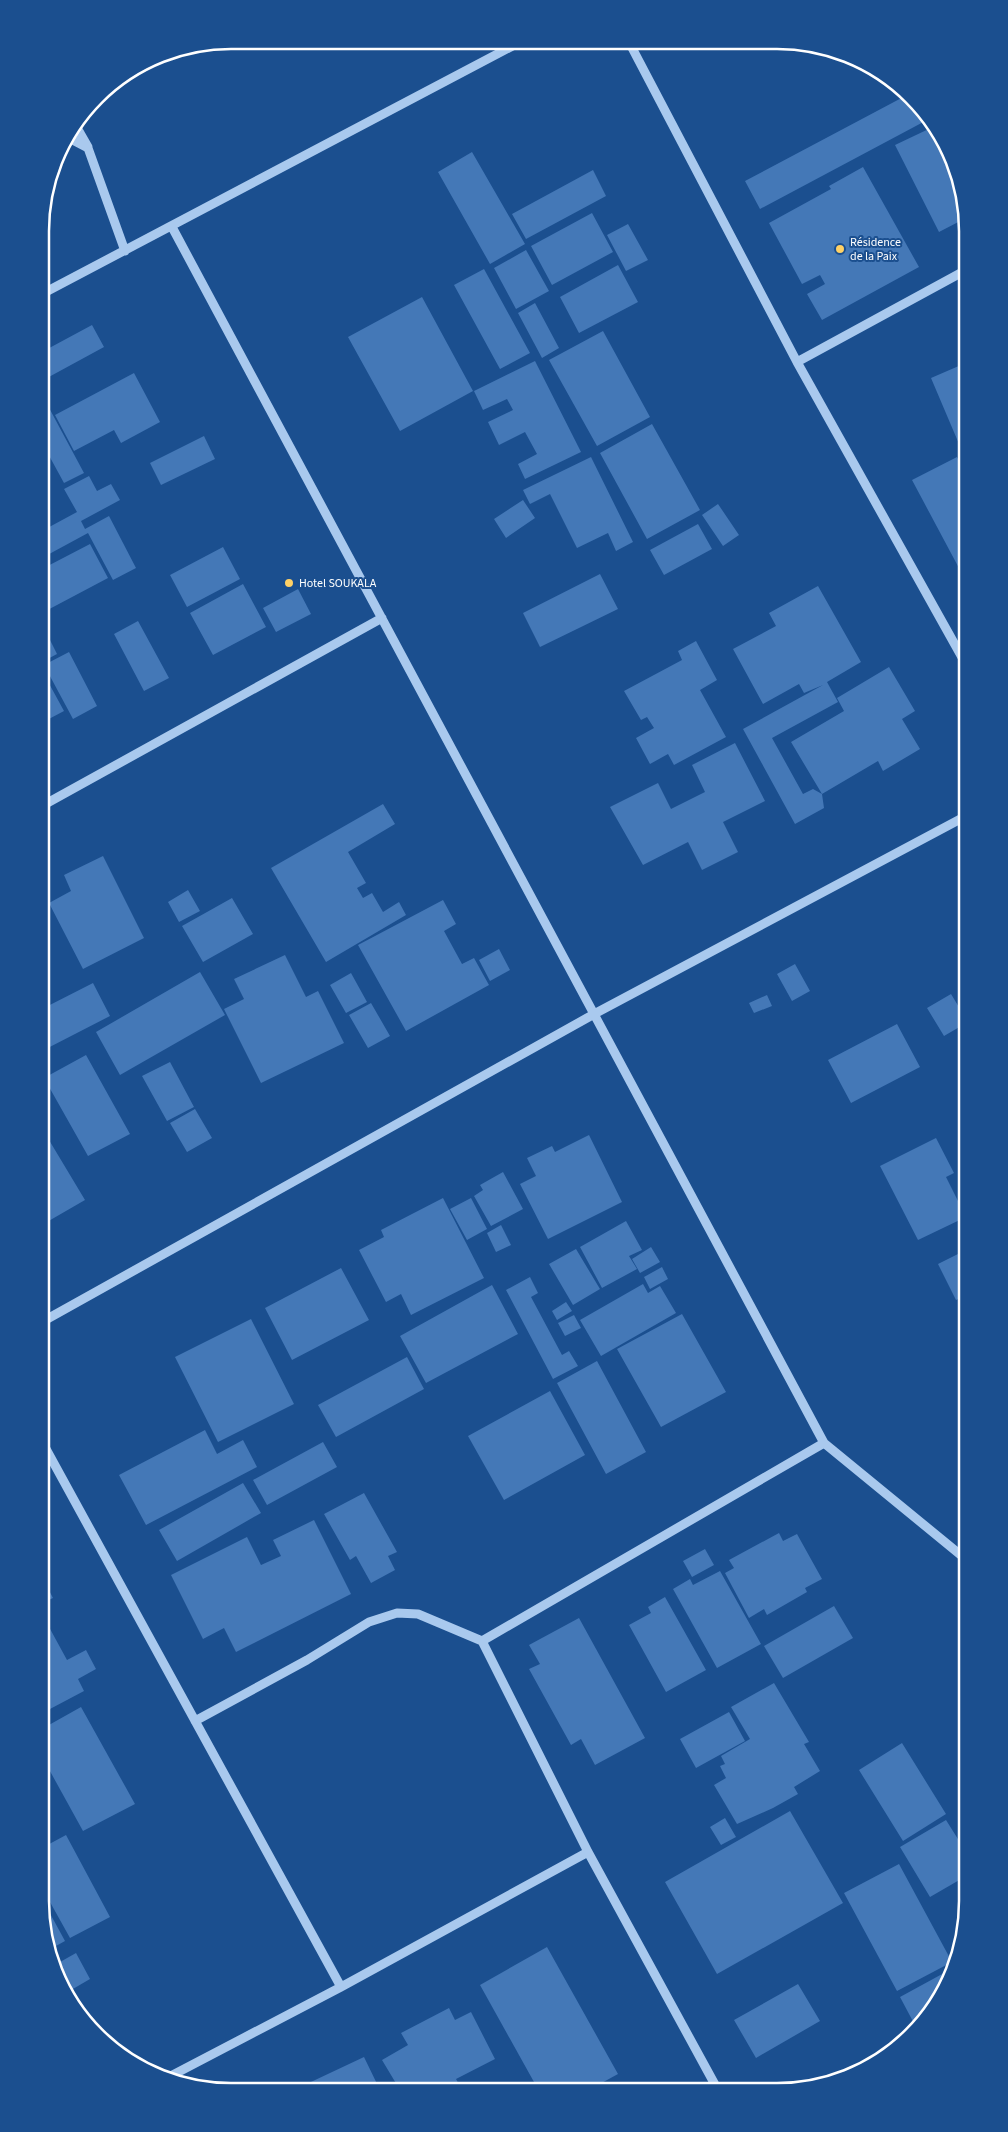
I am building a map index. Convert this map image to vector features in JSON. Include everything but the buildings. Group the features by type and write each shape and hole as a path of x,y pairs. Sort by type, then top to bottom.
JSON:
{"street":[{"path":"49,290 507,49"},
{"path":"633,49 797,362 959,652"},
{"path":"79,131 88,148 125,251"},
{"path":"73,140 88,148"},
{"path":"172,227 596,1013 824,1443 959,1555"},
{"path":"797,362 959,275"},
{"path":"49,802 382,618"},
{"path":"49,1318 596,1013 959,820"},
{"path":"482,1641 824,1443"},
{"path":"49,1454 341,1987"},
{"path":"195,1721 307,1660 369,1622 397,1613 418,1614 482,1641 588,1852 714,2083"},
{"path":"174,2074 341,1987 588,1852"}],"place":[{"name":"Résidence de la Paix","path":"840,249"},
{"name":"Hotel SOUKALA","path":"289,583"}]}
